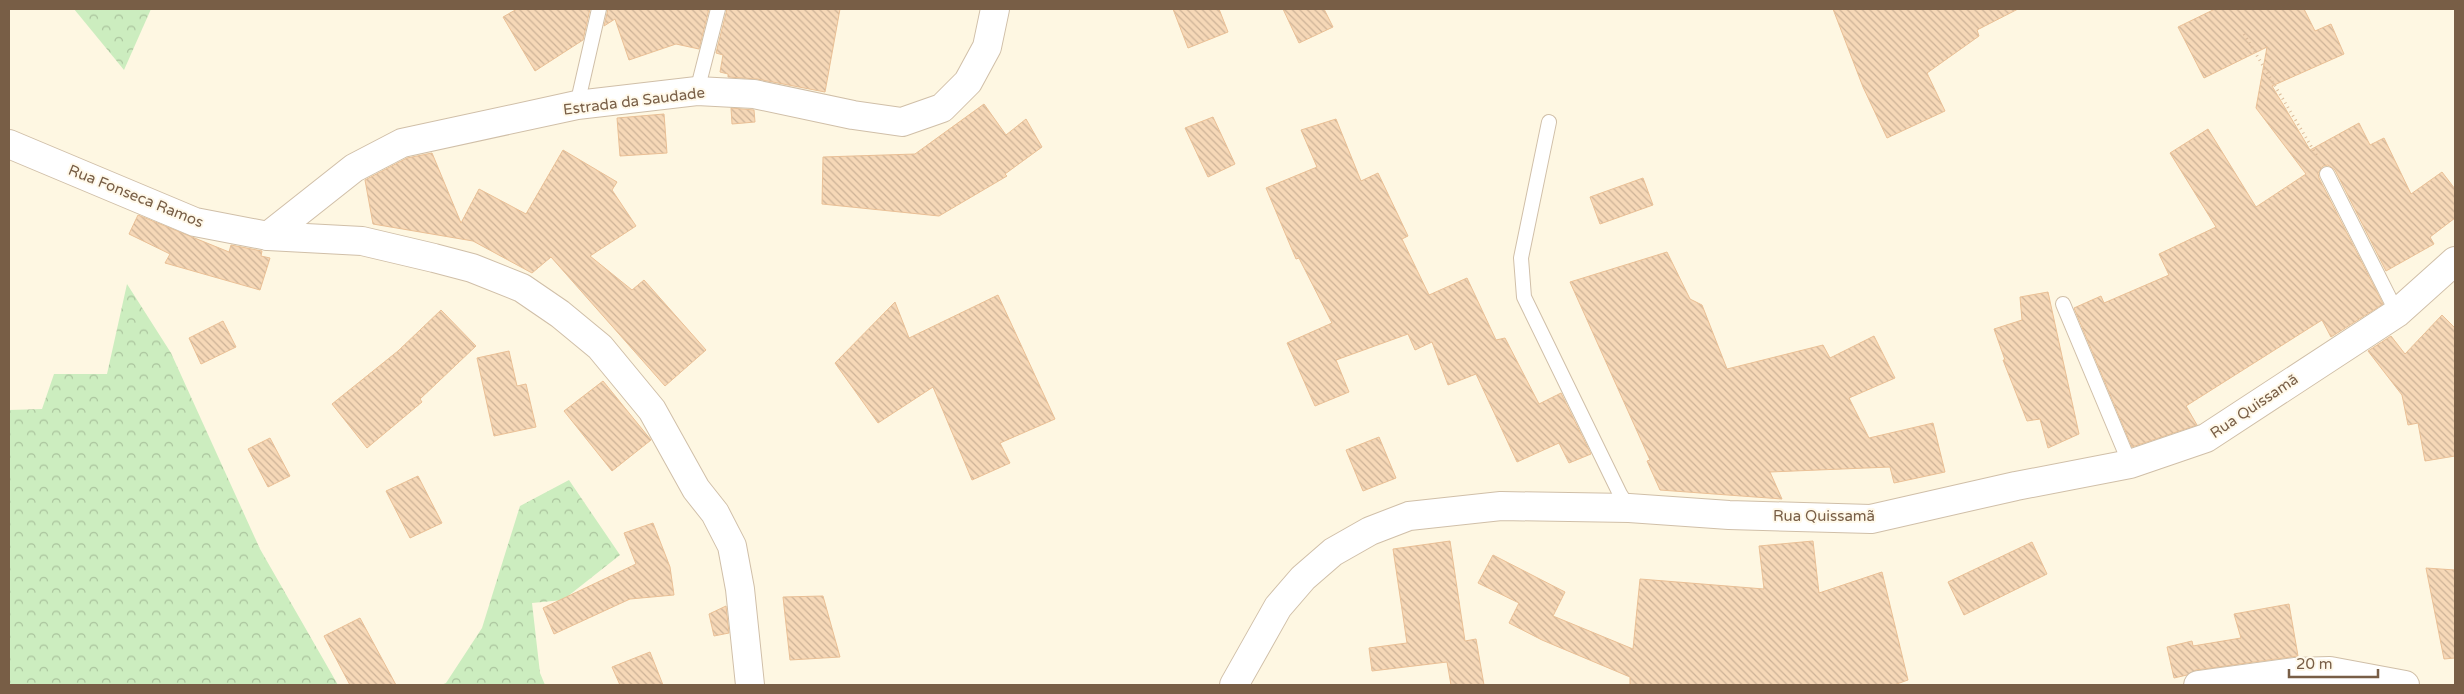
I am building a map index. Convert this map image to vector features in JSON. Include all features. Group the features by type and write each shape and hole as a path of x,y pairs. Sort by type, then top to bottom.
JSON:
{"street":[{"name":"Estrada da Saudade","path":"268,236 354,168 402,143 577,105 697,91 754,94 853,115 902,122 942,108 968,82 987,47 995,9"},
{"name":"Rua Fonseca Ramos","path":"9,144 196,222 268,236 362,241 472,268 522,288 560,314 600,347 652,410 696,489 715,512 732,546 740,589 750,685"},
{"name":"Rua Quissamã","path":"1234,685 1278,607 1302,578 1333,552 1370,531 1409,516 1501,506 1628,508 1729,515 1871,519 2016,486 2130,464 2206,438 2397,312 2454,266"},
{"path":"2198,685 2294,672 2330,671 2405,685"}],"lane":[{"path":"577,105 599,9"},
{"path":"697,91 718,9"},
{"path":"1549,122 1521,258 1524,297 1628,508"},
{"path":"2327,174 2397,312"},
{"path":"2063,304 2130,464"}],"path":[{"path":"2244,34 2327,174"}],"green space":[{"path":"74,9 151,9 124,70"},
{"path":"127,284 171,353 260,549 338,685 9,685 9,410 42,409 54,374 107,374"},
{"path":"569,480 620,555 563,600 532,603 540,673 545,685 441,685 446,683 482,628 520,506"}],"building":[{"path":"517,9 590,9 583,40 535,71 503,17"},
{"path":"608,9 709,9 699,49 676,44 629,60 615,19 604,26"},
{"path":"727,9 840,9 825,92 757,79 728,77 728,74 720,72 723,55 716,53"},
{"path":"1173,9 1219,9 1228,32 1188,48"},
{"path":"1283,9 1324,9 1333,27 1299,43"},
{"path":"1833,9 2018,9 1977,30 1979,36 1927,73 1945,111 1887,138 1863,87"},
{"path":"2215,9 2304,9 2315,31 2331,24 2344,54 2272,86 2310,150 2359,123 2370,145 2384,138 2411,194 2442,172 2455,189 2455,218 2430,237 2434,244 2386,271 2335,170 2328,165 2323,166 2318,173 2319,178 2383,304 2331,337 2322,320 2186,406 2197,425 2132,447 2074,308 2101,296 2104,303 2169,275 2159,254 2216,227 2170,153 2208,129 2256,207 2306,174 2256,108 2267,47 2204,78 2178,27"},
{"path":"984,104 1006,135 1026,119 1042,147 1005,174 1007,176 939,216 822,204 823,157 915,154"},
{"path":"731,108 754,110 755,122 732,124"},
{"path":"664,114 667,153 620,156 617,118"},
{"path":"1213,117 1235,164 1208,177 1185,128"},
{"path":"1336,119 1361,181 1378,173 1408,236 1402,239 1429,295 1467,278 1496,340 1505,338 1539,404 1561,393 1591,454 1569,463 1559,443 1517,462 1476,374 1448,385 1432,342 1415,350 1408,334 1336,360 1349,392 1315,406 1287,343 1332,323 1299,258 1296,259 1266,188 1317,167 1301,130"},
{"path":"563,150 617,182 612,190 636,226 590,256 632,290 644,280 706,350 665,386 551,257 532,273 473,241 373,224 365,180 407,158 432,153 461,223 479,189 526,214"},
{"path":"1643,178 1653,205 1600,224 1590,197"},
{"path":"138,215 229,252 231,245 262,251 261,256 270,258 260,290 165,263 170,254 129,234"},
{"path":"1667,252 1690,299 1702,305 1727,369 1823,345 1830,358 1874,336 1895,378 1849,398 1869,438 1933,423 1945,472 1894,483 1890,467 1770,472 1782,499 1660,490 1647,461 1650,460 1570,282"},
{"path":"2048,292 2079,434 2048,448 2040,419 2027,421 2003,360 2005,360 1994,329 2022,320 2020,297"},
{"path":"998,295 1055,419 1000,443 1010,463 972,480 933,387 878,423 835,363 895,302 909,338"},
{"path":"441,310 476,346 420,399 422,402 367,448 332,404 398,351"},
{"path":"2442,315 2455,328 2455,456 2425,461 2418,423 2408,425 2402,395 2368,351 2391,336 2405,354"},
{"path":"223,321 236,347 201,364 189,338"},
{"path":"509,351 517,386 526,384 536,427 494,436 477,358"},
{"path":"603,381 651,440 612,471 564,411"},
{"path":"1379,437 1396,478 1363,491 1346,450"},
{"path":"270,438 290,476 268,487 248,449"},
{"path":"418,476 442,523 410,538 386,491"},
{"path":"653,523 670,567 674,595 630,599 554,634 543,608 636,564 624,533"},
{"path":"1450,541 1465,641 1476,639 1484,685 1451,685 1447,662 1372,671 1369,648 1407,643 1393,549"},
{"path":"1813,541 1819,593 1882,572 1908,680 1894,685 1630,685 1630,677 1542,640 1509,623 1519,603 1478,583 1493,555 1565,592 1553,616 1633,649 1640,579 1764,589 1759,546"},
{"path":"2032,542 2047,574 1964,615 1948,582"},
{"path":"2426,568 2455,570 2455,658 2444,659"},
{"path":"823,596 840,657 790,660 783,597"},
{"path":"2289,604 2298,656 2196,670 2187,675 2174,678 2167,647 2192,641 2193,646 2241,638 2234,614"},
{"path":"726,606 729,633 714,636 709,614"},
{"path":"360,618 396,685 350,685 324,636"},
{"path":"650,652 663,685 620,685 612,667"}]}
